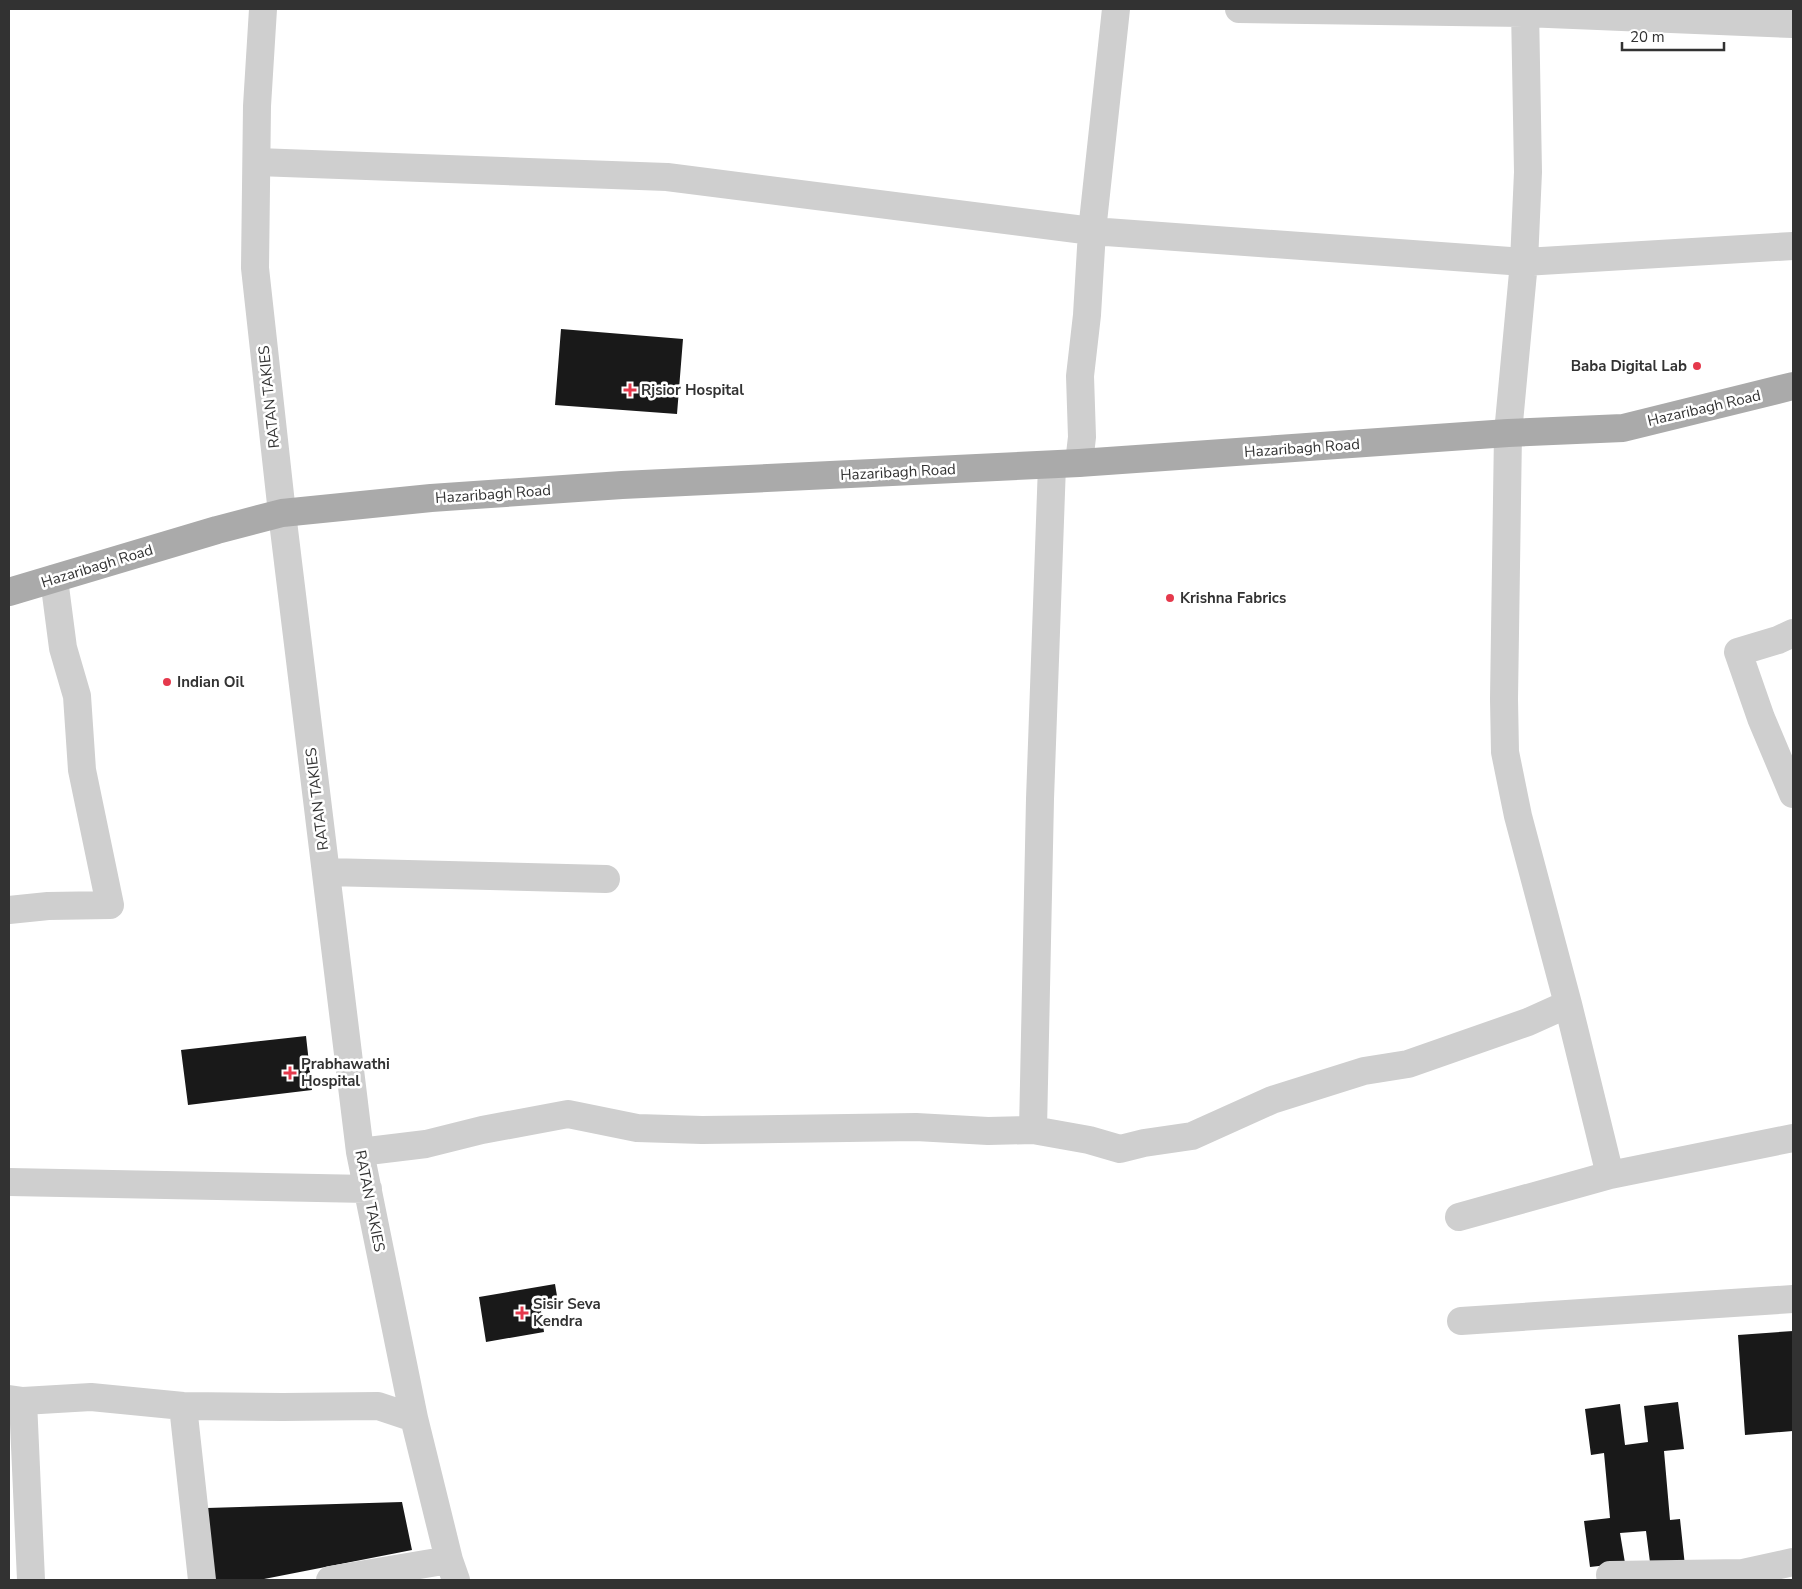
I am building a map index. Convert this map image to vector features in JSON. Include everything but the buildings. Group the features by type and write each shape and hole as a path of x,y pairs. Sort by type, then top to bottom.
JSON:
{"main road":[{"name":"Hazaribagh Road","path":"9,592 217,530 282,513 431,498 622,485 1052,465 1508,433 1623,428 1791,392"}],"street":[{"name":"RATAN TAKIES","path":"263,9 257,106 255,268 282,513 360,1152 414,1418 453,1570"},
{"path":"1079,463 1082,437 1080,376 1087,315 1092,231 1116,9"},
{"path":"1239,9 1524,11 1793,24"},
{"path":"1524,11 1528,172 1524,262 1508,433 1505,752 1518,816 1568,1004 1610,1176"},
{"path":"257,162 667,177 1092,231 1524,262 1793,246"},
{"path":"1033,1130 1040,800 1052,465"},
{"path":"9,910 48,906 110,905 82,770 77,696 63,648 54,579"},
{"path":"1793,633 1778,640 1738,652 1761,718 1793,794"},
{"path":"326,872 606,879"},
{"path":"360,1152 426,1144 482,1130 568,1114 637,1128 702,1130 916,1126 988,1131 1033,1130 1089,1140 1120,1149 1144,1143 1192,1136 1272,1100 1364,1071 1408,1064 1528,1022 1568,1004"},
{"path":"1459,1217 1610,1176 1793,1138"},
{"path":"9,1182 368,1189"},
{"path":"1461,1321 1793,1299"},
{"path":"31,1580 16,1400 91,1396 183,1406 378,1406 414,1418"},
{"path":"183,1406 202,1580"},
{"path":"1610,1575 1743,1573 1793,1562"},
{"path":"330,1580 453,1570"}],"place":[{"name":"Baba Digital Lab","path":"1697,366"},
{"name":"Rjsior Hospital","path":"630,390"},
{"name":"Krishna Fabrics","path":"1170,598"},
{"name":"Indian Oil","path":"167,682"},
{"name":"Prabhawathi Hospital","path":"290,1073"},
{"name":"Sisir Seva Kendra","path":"522,1313"}]}
